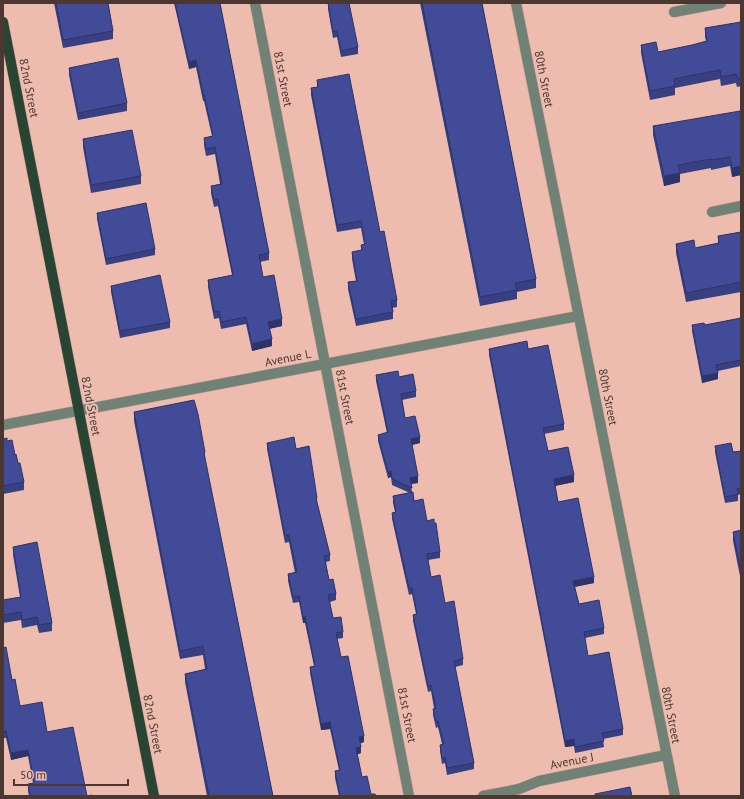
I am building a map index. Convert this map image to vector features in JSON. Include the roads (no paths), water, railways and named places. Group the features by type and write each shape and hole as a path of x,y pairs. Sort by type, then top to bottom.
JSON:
{"main road":[{"name":"82nd Street","path":"3,22 154,796"}],"street":[{"name":"81st Street","path":"255,3 410,796"},
{"name":"80th Street","path":"516,3 674,796"},
{"path":"674,12 721,3"},
{"path":"712,212 741,206"},
{"name":"Avenue L","path":"3,425 578,316"},
{"name":"Avenue J","path":"483,796 519,789 539,781 666,755"}]}
